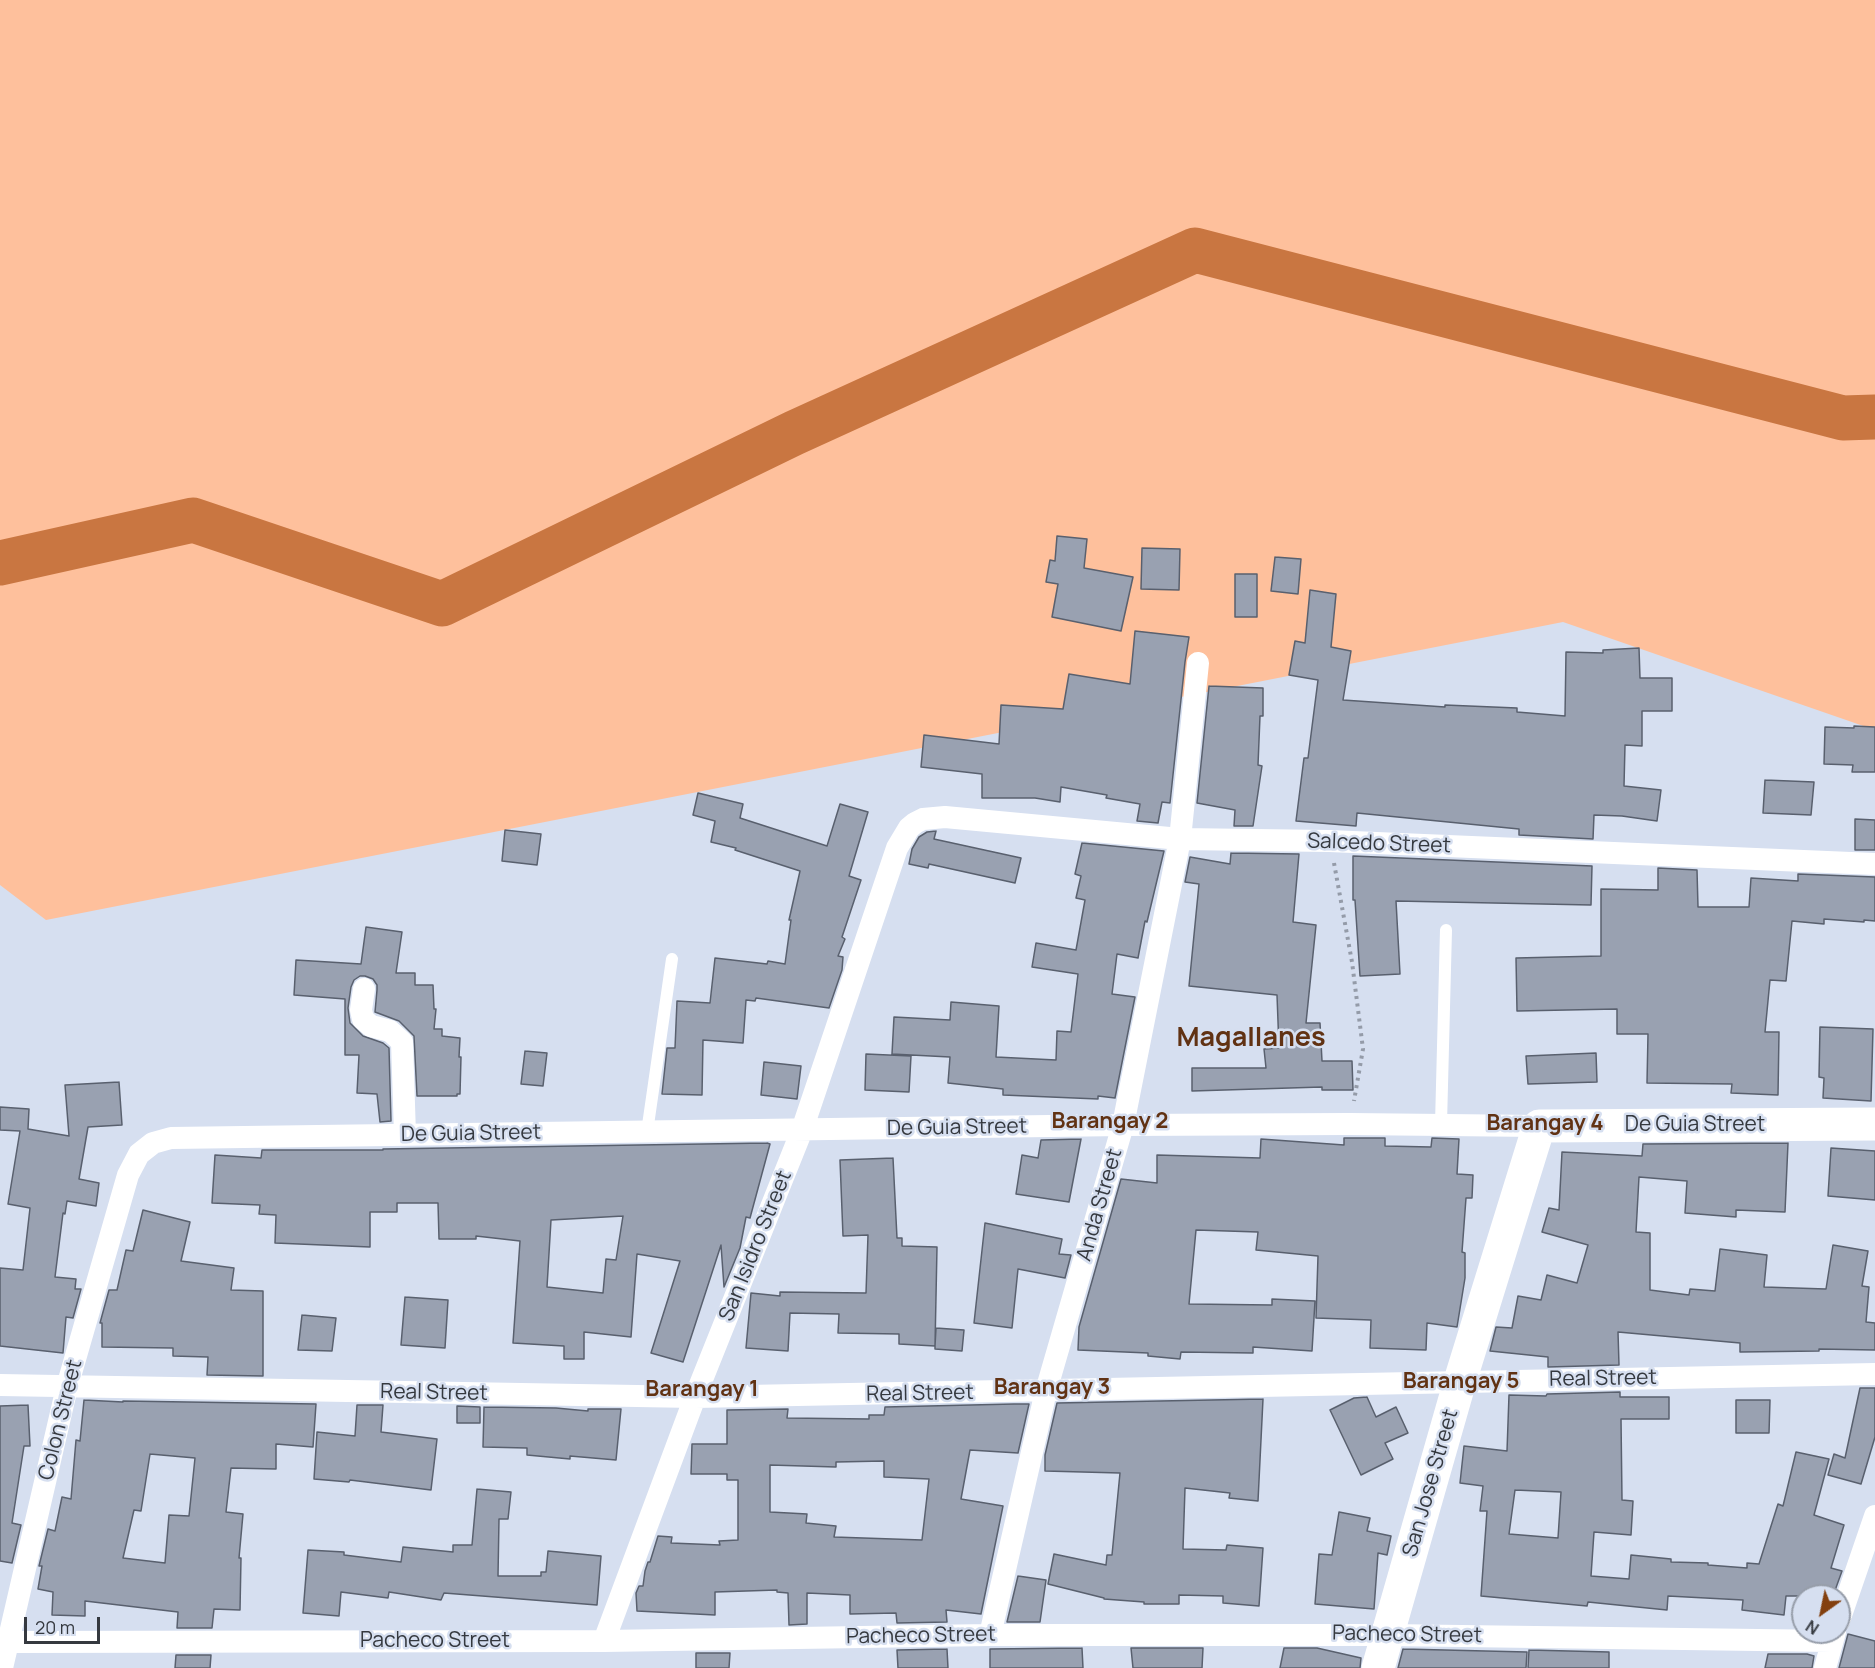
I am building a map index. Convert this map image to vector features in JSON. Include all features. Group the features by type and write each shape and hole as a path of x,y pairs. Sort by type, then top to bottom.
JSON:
{"main road":[{"name":"De Guia Street","path":"1539,1126 1875,1124"},
{"name":"San Jose Street","path":"1378,1668 1460,1381 1539,1126"}],"street":[{"name":"Anda Street","path":"990,1635 1046,1392 1123,1125 1180,839 1198,663"},
{"name":"Salcedo Street","path":"897,848 909,828 915,823 923,819 945,817 1180,839 1329,841 1875,864"},
{"name":"San Isidro Street","path":"604,1641 695,1397 802,1130 897,848"},
{"path":"364,989 361,1010 363,1019 371,1026 390,1031 402,1042 405,1135"},
{"name":"De Guia Street","path":"128,1175 139,1154 153,1143 171,1138 1123,1125 1539,1126"},
{"name":"Colon Street","path":"2,1668 8,1628 67,1387 128,1175"},
{"name":"Real Street","path":"0,1385 695,1397 1046,1392 1460,1381 1875,1374"},
{"path":"1851,1587 1875,1516"},
{"name":"Pacheco Street","path":"8,1628 604,1641 990,1635 1791,1632"},
{"path":"1825,1668 1832,1644"}],"lane":[{"path":"1441,1124 1446,930"},
{"path":"647,1132 672,959"}],"path":[{"path":"1329,841 1341,898 1363,1049 1350,1124"}],"shaded area":[{"path":"0,0 1875,0 1875,730 1563,622 46,920 0,885"}],"building":[{"path":"1057,536 1087,539 1084,568 1133,577 1121,631 1052,617 1058,584 1046,582 1050,560 1055,561"},
{"path":"1142,548 1180,549 1179,590 1141,589"},
{"path":"1275,557 1301,559 1298,594 1271,591"},
{"path":"1235,574 1257,574 1257,617 1235,617"},
{"path":"1310,590 1336,594 1331,647 1351,651 1343,700 1445,707 1445,705 1517,708 1517,712 1565,716 1566,652 1603,653 1603,650 1639,648 1640,678 1672,678 1672,711 1642,711 1642,746 1625,745 1624,786 1661,790 1657,821 1594,815 1593,839 1519,835 1519,829 1357,813 1356,826 1296,821 1304,758 1308,758 1318,680 1289,675 1295,641 1305,643"},
{"path":"1135,631 1189,637 1170,803 1162,802 1158,823 1137,821 1140,804 1106,798 1107,795 1061,787 1060,802 1035,798 982,798 982,774 921,767 924,735 999,744 1001,705 1063,709 1069,674 1130,684"},
{"path":"1209,686 1263,688 1263,716 1260,716 1258,765 1262,766 1253,826 1234,826 1235,810 1197,803"},
{"path":"1854,726 1875,727 1875,772 1852,772 1853,765 1824,764 1825,727 1854,728"},
{"path":"1765,780 1814,782 1811,815 1763,813"},
{"path":"698,793 743,804 740,818 827,846 840,804 868,812 849,876 861,880 842,937 845,939 838,956 843,957 842,970 829,1008 756,998 755,1001 746,1000 743,1043 703,1040 702,1095 662,1094 667,1048 675,1048 677,1001 710,1003 715,958 785,964 791,920 789,920 800,871 735,850 736,848 711,842 715,821 693,815"},
{"path":"1855,819 1875,820 1875,850 1855,850"},
{"path":"505,830 541,834 537,865 502,861"},
{"path":"936,831 934,839 1021,858 1015,883 929,864 928,868 909,864 912,849 919,837 927,832"},
{"path":"1082,843 1164,851 1147,922 1145,921 1138,958 1117,954 1112,994 1135,997 1115,1098 1003,1095 1003,1089 948,1083 950,1057 892,1054 894,1017 950,1020 951,1002 999,1006 996,1057 1056,1060 1057,1031 1071,1032 1078,974 1032,967 1036,943 1076,950 1085,900 1076,898 1081,876 1075,874"},
{"path":"1231,853 1299,854 1293,922 1316,925 1306,1023 1320,1023 1322,1061 1352,1061 1353,1090 1322,1090 1322,1087 1192,1091 1192,1068 1266,1068 1264,1049 1279,1048 1277,995 1189,986 1199,884 1185,882 1190,857 1230,864"},
{"path":"1353,856 1592,866 1591,905 1396,901 1400,974 1360,976 1355,900 1353,900"},
{"path":"1658,868 1697,870 1698,907 1749,907 1751,878 1798,881 1798,874 1875,877 1875,921 1824,919 1824,924 1792,921 1786,981 1770,980 1765,1032 1779,1032 1778,1095 1731,1093 1732,1084 1647,1083 1648,1034 1617,1034 1617,1009 1517,1011 1516,958 1601,956 1601,889 1658,890"},
{"path":"366,927 402,932 396,973 415,973 415,985 433,985 434,1009 436,1009 434,1029 442,1029 442,1036 460,1038 460,1094 457,1096 417,1096 414,1036 399,1021 375,1012 377,985 373,979 360,976 354,980 348,1008 350,1023 363,1036 383,1043 389,1048 391,1121 380,1122 377,1094 357,1093 359,1055 345,1055 345,999 294,995 296,960 361,964"},
{"path":"1820,1027 1873,1029 1871,1101 1823,1098 1824,1078 1819,1077"},
{"path":"525,1051 547,1053 543,1086 521,1084"},
{"path":"1596,1053 1597,1082 1528,1084 1526,1056"},
{"path":"866,1054 911,1056 909,1092 865,1090"},
{"path":"764,1062 801,1066 797,1099 761,1095"},
{"path":"119,1082 122,1125 88,1127 79,1179 99,1183 96,1206 67,1201 65,1214 63,1213 55,1277 76,1279 75,1289 81,1289 73,1318 66,1317 63,1353 0,1346 0,1268 23,1270 30,1208 8,1204 20,1131 0,1130 0,1107 29,1109 28,1129 69,1136 65,1085"},
{"path":"1344,1138 1385,1138 1385,1146 1431,1147 1432,1138 1459,1139 1457,1174 1473,1175 1472,1198 1466,1198 1462,1252 1465,1253 1465,1278 1457,1327 1427,1323 1426,1350 1370,1348 1371,1320 1316,1318 1318,1256 1256,1250 1258,1232 1196,1230 1189,1304 1272,1305 1272,1299 1315,1301 1312,1351 1253,1347 1253,1353 1181,1352 1180,1359 1148,1356 1148,1353 1078,1350 1079,1327 1121,1179 1157,1183 1157,1155 1260,1158 1261,1139 1344,1145"},
{"path":"1081,1139 1069,1202 1016,1194 1022,1155 1038,1158 1041,1140"},
{"path":"1788,1143 1785,1212 1736,1210 1736,1217 1685,1213 1687,1181 1639,1177 1636,1232 1650,1233 1650,1290 1689,1295 1690,1289 1715,1291 1720,1249 1767,1255 1764,1287 1826,1289 1833,1245 1868,1251 1862,1286 1869,1287 1866,1322 1875,1323 1875,1350 1819,1349 1819,1351 1740,1352 1740,1343 1618,1332 1619,1365 1548,1367 1548,1357 1490,1351 1496,1327 1512,1328 1518,1296 1541,1300 1547,1275 1577,1283 1588,1245 1542,1232 1549,1208 1559,1210 1562,1152 1642,1156 1643,1144"},
{"path":"770,1144 750,1218 746,1217 740,1248 724,1287 721,1245 683,1362 651,1353 680,1261 637,1254 631,1337 584,1332 584,1359 564,1359 564,1346 513,1343 520,1241 476,1236 476,1239 439,1239 438,1203 397,1203 397,1212 370,1212 370,1247 275,1243 276,1215 259,1214 260,1205 212,1203 215,1155 261,1158 262,1150","holes":["623,1216 616,1260 606,1259 603,1293 547,1287 551,1220"]},
{"path":"1831,1148 1875,1151 1875,1200 1828,1196"},
{"path":"893,1158 897,1238 902,1238 902,1246 937,1247 935,1346 899,1344 899,1334 838,1333 839,1314 790,1313 788,1351 746,1348 751,1293 780,1296 780,1292 866,1293 868,1235 843,1236 840,1160"},
{"path":"143,1210 190,1222 181,1261 234,1268 231,1290 263,1291 263,1376 207,1375 208,1357 173,1356 173,1348 102,1347 102,1323 100,1323 109,1290 117,1290 126,1250 133,1251"},
{"path":"985,1223 1062,1239 1059,1254 1071,1255 1065,1278 1018,1269 1012,1328 974,1323"},
{"path":"405,1297 448,1300 445,1348 401,1345"},
{"path":"302,1315 336,1318 332,1351 298,1350"},
{"path":"936,1328 964,1330 962,1351 935,1349"},
{"path":"1860,1388 1875,1388 1875,1437 1861,1484 1828,1475 1834,1454 1845,1458"},
{"path":"1620,1392 1620,1397 1669,1397 1669,1419 1621,1419 1622,1500 1633,1501 1631,1535 1594,1532 1591,1576 1629,1579 1631,1555 1671,1559 1671,1562 1708,1563 1708,1565 1747,1568 1747,1563 1759,1564 1778,1504 1783,1506 1796,1452 1829,1459 1814,1515 1844,1525 1831,1568 1842,1571 1837,1584 1791,1584 1791,1596 1786,1596 1784,1615 1742,1610 1743,1600 1668,1596 1667,1610 1588,1602 1587,1606 1481,1596 1487,1511 1480,1511 1483,1486 1460,1483 1464,1446 1507,1451 1509,1395 1546,1396 1547,1394","holes":["1515,1490 1561,1492 1558,1538 1509,1534"]},
{"path":"1367,1397 1376,1417 1396,1407 1408,1433 1385,1443 1393,1459 1361,1475 1330,1410 1354,1398"},
{"path":"1263,1399 1258,1501 1229,1498 1230,1493 1185,1488 1183,1549 1226,1550 1227,1545 1263,1548 1259,1606 1223,1603 1223,1596 1179,1595 1179,1604 1144,1604 1144,1602 1104,1599 1048,1584 1054,1554 1106,1565 1107,1555 1112,1555 1120,1473 1045,1471 1045,1455 1057,1403"},
{"path":"84,1400 316,1404 313,1447 276,1444 276,1469 231,1468 226,1512 243,1514 239,1558 241,1558 240,1610 214,1609 212,1628 177,1628 178,1612 85,1601 85,1616 52,1615 53,1592 38,1589 42,1566 39,1566 48,1529 55,1531 62,1497 71,1499 76,1440 80,1441","holes":["150,1454 195,1458 189,1516 169,1515 165,1563 123,1558 134,1510 141,1511"]},
{"path":"1736,1400 1770,1400 1769,1433 1736,1433"},
{"path":"1029,1404 1018,1453 970,1450 961,1499 1003,1506 981,1614 946,1610 947,1622 897,1623 896,1613 850,1614 850,1595 807,1593 807,1624 789,1625 788,1593 777,1592 777,1590 715,1592 715,1615 637,1611 636,1593 639,1586 643,1586 645,1571 658,1536 672,1537 671,1543 720,1545 719,1541 738,1540 738,1480 727,1480 727,1474 691,1474 692,1444 727,1444 727,1410 788,1409 787,1418 869,1419 869,1415 884,1415 885,1407","holes":["884,1461 884,1477 929,1479 922,1540 834,1537 836,1526 806,1523 807,1514 770,1512 770,1465 836,1467 836,1462"]},
{"path":"28,1405 30,1446 24,1446 12,1523 21,1525 12,1563 0,1561 0,1406"},
{"path":"357,1405 383,1405 381,1432 437,1439 431,1490 350,1480 349,1482 314,1479 317,1432 355,1436"},
{"path":"457,1406 480,1407 480,1423 457,1423"},
{"path":"484,1407 588,1411 588,1409 621,1409 616,1460 527,1455 527,1448 483,1447"},
{"path":"477,1489 511,1492 508,1519 499,1519 498,1576 541,1576 541,1572 546,1572 548,1551 601,1556 597,1605 444,1593 441,1600 389,1592 388,1598 341,1592 339,1616 303,1613 308,1550 344,1552 344,1555 401,1562 403,1547 453,1552 453,1545 472,1545"},
{"path":"1339,1512 1370,1518 1367,1531 1391,1536 1387,1555 1378,1553 1374,1609 1315,1604 1319,1554 1332,1555"},
{"path":"1018,1576 1046,1580 1040,1622 1007,1622"},
{"path":"1851,1635 1875,1641 1875,1668 1839,1668 1845,1644 1851,1644"},
{"path":"1082,1648 1083,1668 990,1668 990,1649"},
{"path":"1131,1648 1203,1648 1202,1668 1133,1668"},
{"path":"1284,1648 1317,1648 1361,1658 1360,1668 1280,1668"},
{"path":"947,1649 948,1668 898,1668 897,1650"},
{"path":"1403,1649 1527,1652 1526,1668 1398,1668"},
{"path":"1529,1650 1609,1652 1609,1668 1528,1668"},
{"path":"696,1653 730,1653 729,1668 696,1668"},
{"path":"1768,1654 1814,1656 1812,1668 1765,1668"},
{"path":"176,1655 211,1655 210,1668 175,1668"}],"waterway":[{"path":"0,563 193,520 442,604 794,433 1195,250 1843,418 1875,417"}],"district":[{"name":"Magallanes","path":"1251,1038"},
{"name":"Barangay 2","path":"1110,1122"},
{"name":"Barangay 4","path":"1545,1124"},
{"name":"Barangay 5","path":"1461,1382"},
{"name":"Barangay 3","path":"1052,1388"},
{"name":"Barangay 1","path":"702,1390"}]}
